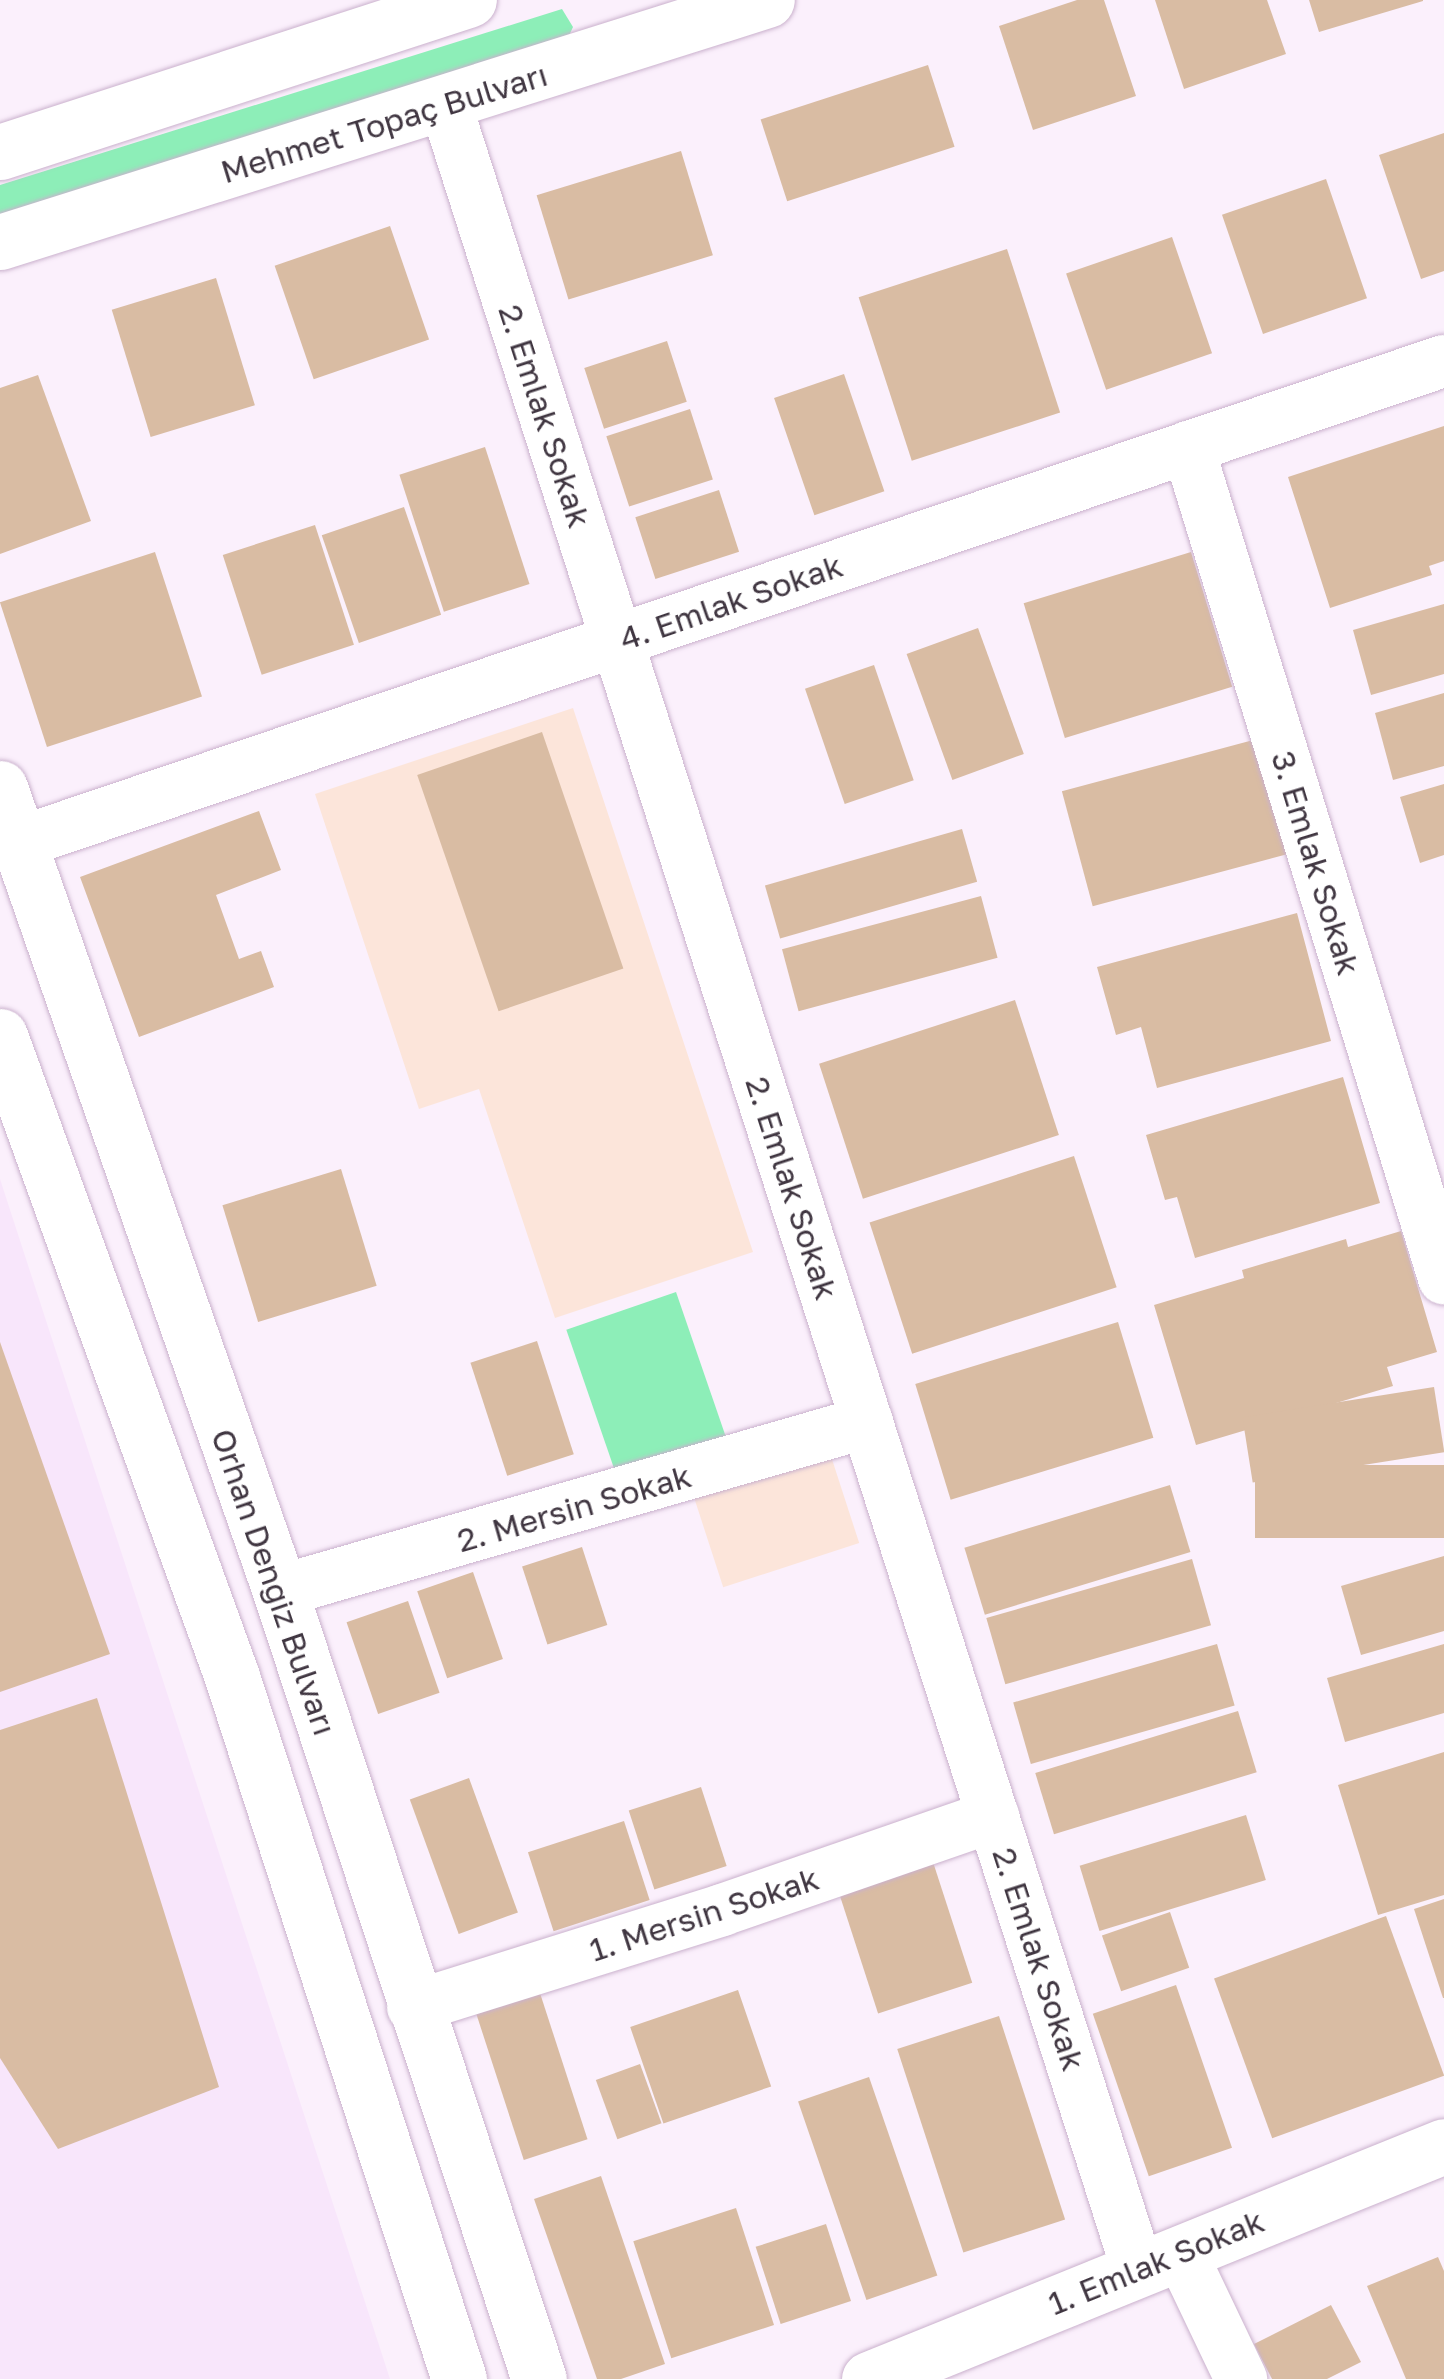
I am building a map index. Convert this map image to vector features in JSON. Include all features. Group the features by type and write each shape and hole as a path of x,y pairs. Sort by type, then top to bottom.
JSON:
{"main road":[{"path":"0,152 469,0"},
{"name":"Mehmet Topaç Bulvarı","path":"6,242 446,106 645,18 767,0"},
{"name":"Orhan Dengiz Bulvarı","path":"0,788 280,1592 413,2007 539,2379"},
{"path":"0,1036 232,1677 459,2379"},
{"name":"1. Emlak Sokak","path":"868,2379 1443,2150"}],"street":[{"name":"2. Emlak Sokak","path":"446,106 992,1816 1160,2261 1240,2379"},
{"name":"4. Emlak Sokak","path":"18,843 1444,360"},
{"name":"3. Emlak Sokak","path":"1188,447 1444,1278"},
{"name":"2. Mersin Sokak","path":"280,1592 867,1422"},
{"name":"1. Mersin Sokak","path":"413,2007 992,1816"}],"shaded area":[{"path":"573,708 753,1252 555,1318 479,1089 419,1109 315,794"},
{"path":"0,1179 390,2379 0,2379"},
{"path":"828,1447 859,1543 723,1587 692,1491"}],"green space":[{"path":"562,9 573,27 567,40 0,219 0,185"},
{"path":"676,1292 727,1441 618,1479 566,1330"}],"building":[{"path":"1077,0 1104,0 1136,96 1033,130 999,26"},
{"path":"1155,0 1267,0 1286,54 1184,89"},
{"path":"1309,0 1423,0 1423,1 1319,32"},
{"path":"928,65 955,147 787,201 761,119"},
{"path":"1444,133 1444,271 1421,279 1379,155"},
{"path":"681,151 713,255 568,299 537,195"},
{"path":"1326,179 1367,298 1263,334 1222,215"},
{"path":"390,226 429,339 314,379 275,266"},
{"path":"1172,237 1212,353 1106,390 1066,273"},
{"path":"1007,249 1060,413 912,461 859,297"},
{"path":"216,278 255,405 151,437 112,310"},
{"path":"667,341 687,402 604,429 584,368"},
{"path":"844,374 884,491 814,515 774,398"},
{"path":"38,375 91,521 0,554 0,388"},
{"path":"690,409 713,479 629,507 606,436"},
{"path":"1444,426 1444,561 1429,566 1432,575 1330,608 1288,477"},
{"path":"485,447 529,584 444,612 399,475"},
{"path":"719,490 739,552 655,579 635,517"},
{"path":"404,507 441,615 359,643 322,535"},
{"path":"315,525 354,645 262,675 223,555"},
{"path":"155,552 202,697 47,747 0,602"},
{"path":"1191,552 1232,687 1065,738 1024,603"},
{"path":"1444,604 1444,674 1371,695 1353,630"},
{"path":"978,628 1024,754 952,780 907,654"},
{"path":"874,665 914,780 845,804 805,689"},
{"path":"1444,693 1444,766 1393,780 1375,713"},
{"path":"542,732 623,968 499,1011 417,775"},
{"path":"1257,739 1288,854 1093,906 1062,791"},
{"path":"1444,784 1444,855 1420,863 1400,797"},
{"path":"259,811 281,870 216,895 239,959 261,951 274,987 139,1037 80,877"},
{"path":"962,829 977,882 780,938 765,886"},
{"path":"981,896 998,958 799,1011 782,949"},
{"path":"1297,913 1331,1041 1157,1088 1141,1027 1116,1035 1097,967"},
{"path":"1015,1000 1059,1135 863,1199 819,1064"},
{"path":"1343,1077 1380,1203 1195,1258 1177,1197 1165,1200 1146,1135"},
{"path":"1074,1156 1117,1287 912,1354 870,1222"},
{"path":"341,1169 377,1286 258,1322 222,1205"},
{"path":"1401,1231 1437,1352 1387,1367 1393,1386 1196,1445 1154,1305 1244,1278 1242,1270 1346,1239 1348,1247"},
{"path":"1118,1322 1153,1438 951,1500 915,1384"},
{"path":"537,1341 574,1454 507,1476 470,1363"},
{"path":"0,1342 110,1654 0,1692"},
{"path":"1434,1387 1444,1452 1253,1483 1242,1417"},
{"path":"1255,1465 1444,1465 1444,1538 1255,1538"},
{"path":"1170,1485 1190,1552 985,1615 964,1548"},
{"path":"582,1547 607,1625 547,1644 522,1566"},
{"path":"1444,1556 1444,1631 1361,1655 1341,1586"},
{"path":"1192,1559 1211,1625 1005,1684 986,1618"},
{"path":"473,1572 503,1659 447,1678 417,1591"},
{"path":"408,1601 440,1693 378,1714 347,1622"},
{"path":"1217,1644 1235,1706 1031,1764 1013,1702"},
{"path":"1444,1644 1444,1713 1345,1742 1327,1678"},
{"path":"97,1698 219,2087 58,2149 0,2058 0,1730"},
{"path":"1238,1711 1257,1772 1054,1834 1035,1773"},
{"path":"1444,1752 1444,1895 1378,1915 1338,1785"},
{"path":"469,1778 518,1912 459,1934 410,1800"},
{"path":"701,1787 727,1866 654,1889 629,1810"},
{"path":"1246,1815 1266,1880 1099,1931 1080,1866"},
{"path":"624,1821 650,1900 554,1931 528,1852"},
{"path":"933,1862 972,1983 878,2013 839,1893"},
{"path":"1444,1899 1444,1998 1443,1998 1414,1909"},
{"path":"1170,1912 1189,1968 1121,1991 1102,1935"},
{"path":"1386,1916 1444,2076 1272,2138 1214,1979"},
{"path":"1176,1985 1232,2148 1149,2176 1093,2014"},
{"path":"539,1990 588,2139 524,2160 475,2011"},
{"path":"738,1990 771,2086 663,2124 630,2027"},
{"path":"999,2016 1065,2220 963,2253 897,2049"},
{"path":"640,2064 662,2123 617,2139 596,2080"},
{"path":"869,2077 937,2276 866,2300 798,2101"},
{"path":"601,2176 665,2364 621,2379 597,2379 534,2199"},
{"path":"736,2208 774,2325 671,2358 633,2241"},
{"path":"826,2224 851,2301 781,2324 756,2247"},
{"path":"1438,2257 1444,2271 1444,2379 1406,2379 1367,2286"},
{"path":"1331,2305 1361,2362 1327,2379 1272,2379 1254,2344"}]}
